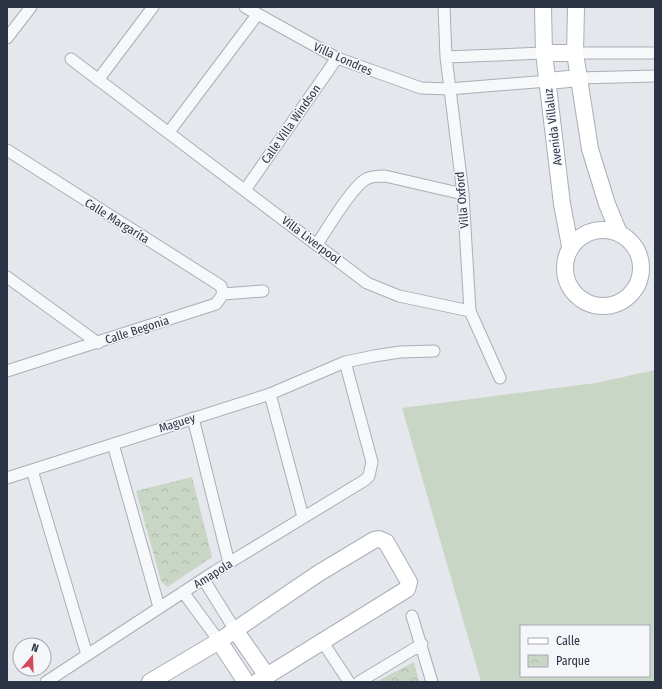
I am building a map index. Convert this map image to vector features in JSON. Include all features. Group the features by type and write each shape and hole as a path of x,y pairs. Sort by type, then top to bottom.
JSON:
{"street":[{"path":"7,38 31,7"},
{"path":"98,80 153,7"},
{"name":"Villa Londres","path":"245,7 337,58 405,84 421,88 449,89 548,81"},
{"name":"Villa Oxford","path":"444,7 449,89 463,194 470,311"},
{"name":"Avenida Villaluz","path":"543,7 544,53 562,204 570,246"},
{"path":"576,7 575,53 590,149 607,204 619,232 633,244 640,257 641,273 636,287 626,299 612,306 597,306 582,300 571,290 565,276 564,260 570,246 584,234 601,229 619,232"},
{"path":"169,132 257,15"},
{"path":"446,57 544,53 655,53"},
{"name":"Calle Villa Windson","path":"245,190 337,58"},
{"name":"Villa Liverpool","path":"71,59 367,283 399,296 470,311"},
{"path":"548,81 579,78 655,76"},
{"name":"Calle Margarita","path":"10,155 221,286 223,294"},
{"path":"317,244 353,194 365,180 372,177 384,176 463,194"},
{"path":"7,277 98,342"},
{"path":"223,294 263,291"},
{"name":"Calle Begonia","path":"7,371 216,304 223,294"},
{"path":"470,311 500,378"},
{"name":"Maguey","path":"7,478 270,394 345,362 394,353 434,351"},
{"name":"Amapola","path":"46,682 159,607 365,480 372,470 372,462 345,362"},
{"path":"270,394 304,517"},
{"path":"193,418 229,563"},
{"path":"113,444 159,607"},
{"path":"32,470 87,655"},
{"path":"150,682 219,641 235,630 319,573 374,540 378,539 386,542 409,582 408,587 262,679 235,630 204,580"},
{"path":"183,592 219,641 246,682"},
{"path":"412,616 422,644 432,682"},
{"path":"322,641 349,682"},
{"path":"359,682 422,644"}],"green space":[{"path":"655,370 655,682 481,682 402,408 596,383"},
{"path":"192,477 212,557 167,587 161,581 136,491"},
{"path":"414,662 419,682 376,682"}]}
